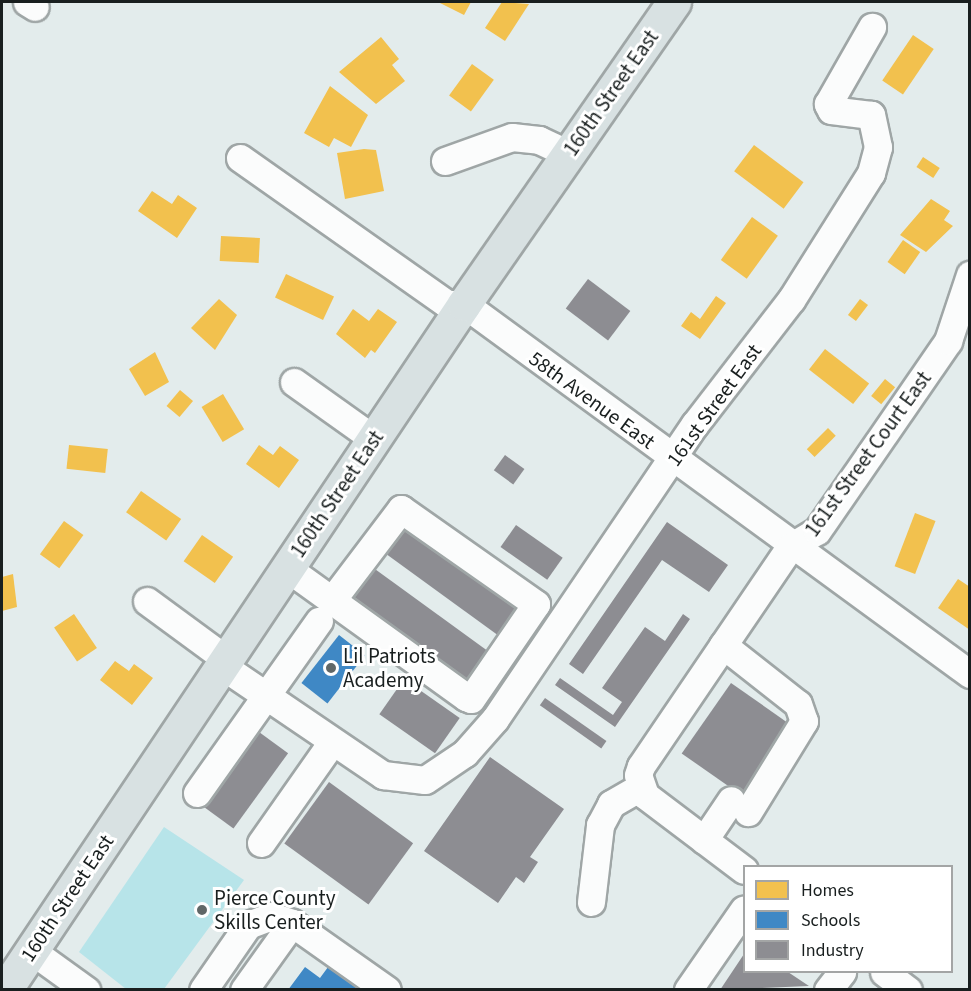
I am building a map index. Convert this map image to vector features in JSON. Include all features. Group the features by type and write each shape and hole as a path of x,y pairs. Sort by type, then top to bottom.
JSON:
{"main road":[{"name":"160th Street East","path":"5,990 464,304 674,2"}],"street":[{"name":"161st Street East","path":"332,742 383,776 425,780 465,753 495,719 674,459 791,300 871,173 878,147 871,114 831,110 828,104 872,27"},
{"path":"445,161 512,137 539,140 569,154"},
{"name":"58th Avenue East","path":"240,158 447,304 464,304 790,547 969,674"},
{"name":"161st Street Court East","path":"640,787 645,757 790,547 817,531 948,341 966,281"},
{"path":"294,382 374,439"},
{"path":"197,793 325,610 401,509 536,604 471,699 325,610 287,568"},
{"path":"147,601 266,696 332,742 261,843"},
{"path":"704,840 740,806 804,721 792,698 723,645"},
{"path":"591,902 600,825 611,804 640,787 743,869"},
{"path":"688,990 743,910"},
{"path":"202,990 255,919 271,916 292,923 387,990"},
{"path":"244,990 292,923"},
{"path":"32,951 86,990"},
{"path":"828,990 841,973"},
{"path":"885,973 908,990"}],"shaded area":[{"path":"164,827 244,880 164,989 126,989 79,952"}],"building: Homes":[{"path":"438,2 471,2 464,15"},
{"path":"502,2 529,4 505,41 485,28"},
{"path":"913,35 934,49 903,95 882,81"},
{"path":"381,37 399,59 392,65 405,81 376,104 339,72"},
{"path":"472,64 494,80 471,111 449,96"},
{"path":"330,86 368,115 351,147 334,138 329,147 304,133"},
{"path":"754,145 804,182 784,209 734,171"},
{"path":"364,149 376,150 384,191 345,199 337,153"},
{"path":"923,157 940,168 933,178 916,167"},
{"path":"152,191 172,204 178,195 197,208 177,238 138,211"},
{"path":"931,199 950,211 944,220 953,226 926,252 900,235"},
{"path":"752,217 778,236 747,279 721,260"},
{"path":"221,236 260,238 259,263 220,261"},
{"path":"903,240 920,252 905,274 888,262"},
{"path":"286,274 334,296 323,320 275,298"},
{"path":"716,296 726,303 700,339 681,326 691,312 700,319"},
{"path":"219,299 237,315 215,350 191,328"},
{"path":"860,299 868,305 856,321 848,315"},
{"path":"353,309 369,321 378,309 397,322 375,353 371,350 365,358 336,334"},
{"path":"825,349 869,383 853,404 809,369"},
{"path":"155,352 169,382 145,396 129,369"},
{"path":"885,379 895,387 881,404 871,396"},
{"path":"180,390 193,401 180,417 167,406"},
{"path":"223,394 244,429 223,442 202,407"},
{"path":"828,428 836,436 815,457 807,449"},
{"path":"69,445 108,449 105,473 66,469"},
{"path":"259,445 273,455 280,446 299,460 279,488 246,464"},
{"path":"141,491 181,519 166,540 126,512"},
{"path":"915,513 936,521 915,574 895,566"},
{"path":"64,521 83,535 59,568 40,554"},
{"path":"202,535 233,557 215,583 184,561"},
{"path":"13,574 17,607 2,611 2,577"},
{"path":"958,579 970,587 970,630 938,608"},
{"path":"74,614 97,648 77,661 54,627"},
{"path":"115,661 129,671 134,664 153,678 132,705 100,680"}],"building: Schools":[{"path":"339,635 365,655 327,703 301,683"},
{"path":"331,963 367,990 288,990 305,967 320,978"}],"building: Industry":[{"path":"588,279 630,311 608,340 566,309"},
{"path":"505,455 524,469 513,484 494,470"},
{"path":"404,515 530,607 506,641 379,549"},
{"path":"667,522 728,565 709,592 662,560 583,674 569,664"},
{"path":"516,525 563,558 547,580 501,547"},
{"path":"368,564 495,656 470,690 343,598"},
{"path":"683,614 690,619 615,727 555,685 560,678 613,715 622,702 602,688 645,627 665,641"},
{"path":"404,679 460,718 435,753 379,714"},
{"path":"731,683 797,729 747,799 682,753"},
{"path":"545,698 606,741 601,748 540,705"},
{"path":"259,732 288,753 233,828 204,807"},
{"path":"490,757 564,809 530,857 538,862 524,883 516,877 498,903 424,851"},
{"path":"329,782 413,843 368,905 284,843"},
{"path":"743,956 743,973 790,973 809,986 720,990"}],"place":[{"name":"Lil Patriots Academy","path":"331,668"},
{"name":"Pierce County Skills Center","path":"202,910"}]}
